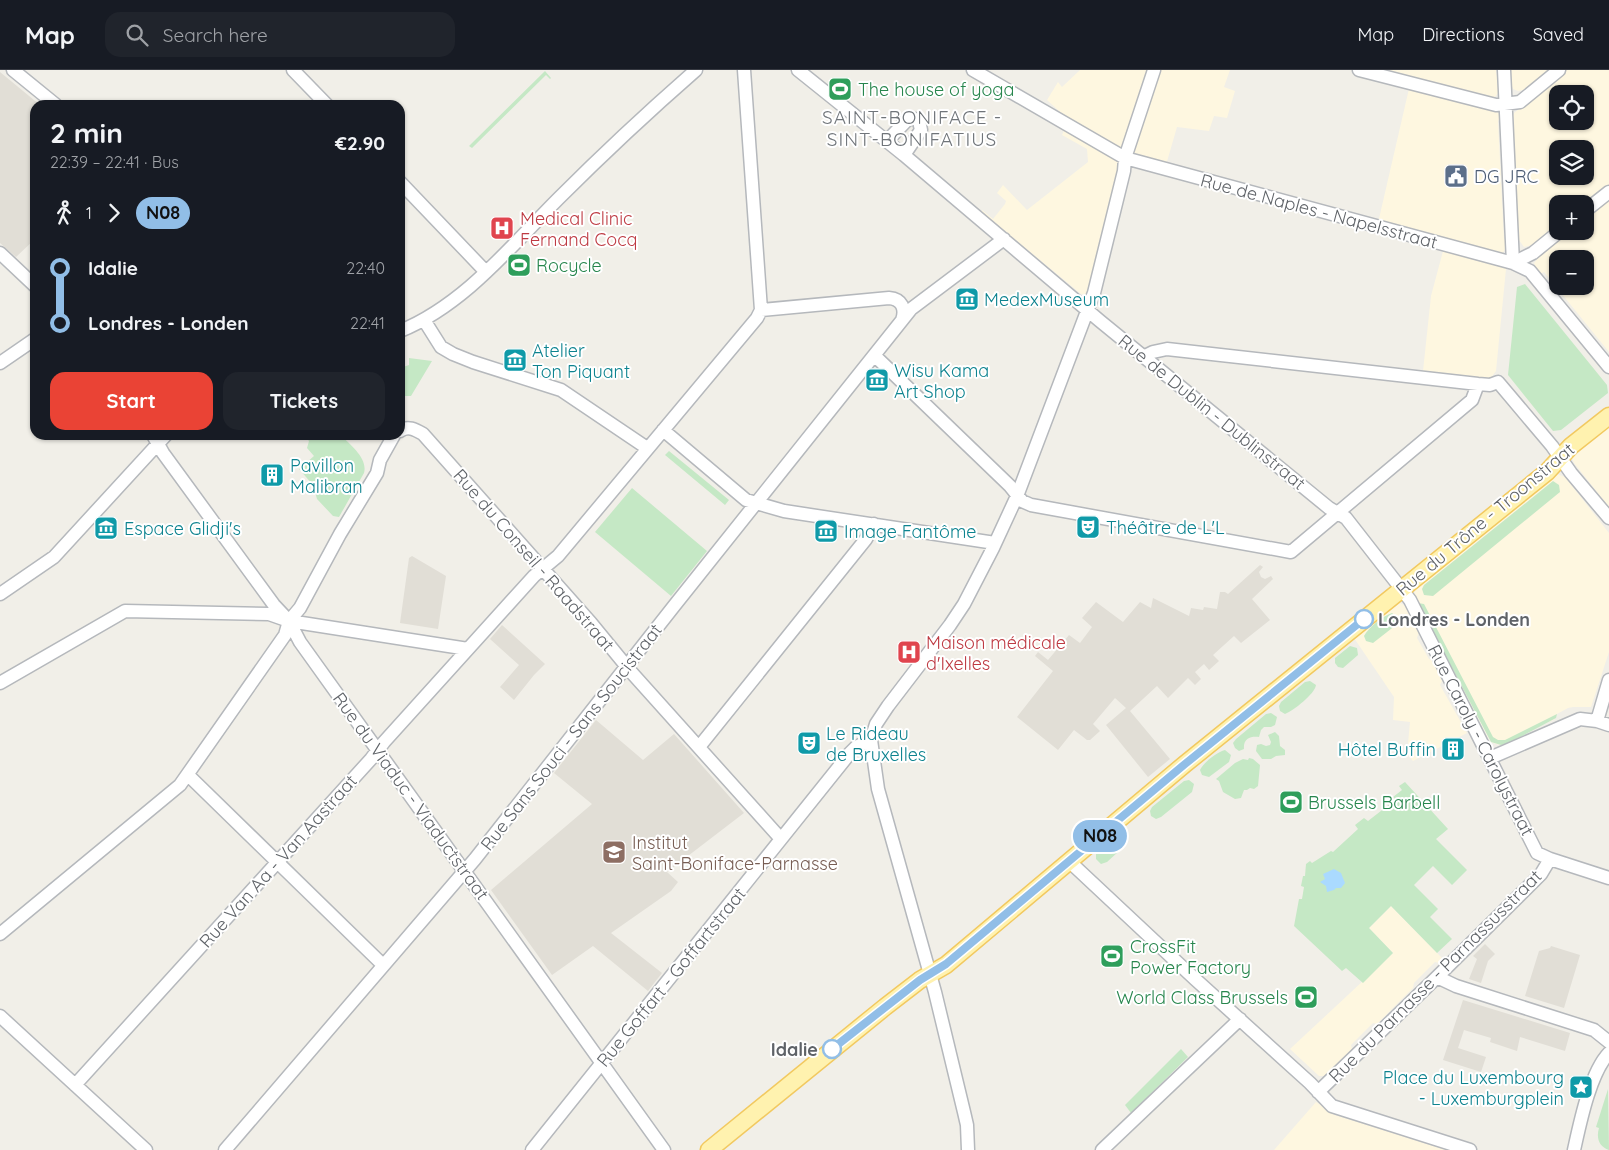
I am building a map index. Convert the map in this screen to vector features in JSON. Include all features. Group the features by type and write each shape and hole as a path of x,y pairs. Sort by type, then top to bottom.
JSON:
{"main road":[{"name":"Rue du Trône - Troonstraat","path":"709,1150 885,1007 920,980 946,964 1311,660 1547,472 1571,446 1609,416"}],"street":[{"path":"13,70 50,100"},
{"path":"293,70 322,100"},
{"path":"405,329 424,320 474,284 609,148 696,70"},
{"path":"744,70 761,310 889,298 899,301 904,307 902,320"},
{"name":"Rue de Dublin - Dublinstraat","path":"798,70 904,155 1088,310 1336,512 1346,518 1401,590"},
{"name":"Rue de Naples - Napelsstraat","path":"973,70 1125,158 1513,263 1530,271 1609,367"},
{"path":"968,1150 967,1125 964,1112 930,974 878,789 871,740 876,724 888,706 959,611 995,543 1017,496 1088,310 1102,264 1124,171 1125,158 1154,70"},
{"path":"1359,70 1496,105 1520,102 1558,70"},
{"path":"1504,70 1513,263 1533,253 1549,240"},
{"path":"886,141 908,119 919,121 921,130 904,155"},
{"path":"405,187 486,272"},
{"path":"1594,204 1609,192"},
{"name":"Rue Sans Souci - Sans Soucistraat","path":"224,1150 464,870 911,309 1004,238"},
{"path":"0,253 30,281"},
{"name":"Rue Van Aa - Van Aastraat","path":"75,1085 534,576 558,556 757,318 761,310"},
{"path":"424,320 441,347 453,354 561,390 647,448"},
{"path":"0,363 30,342"},
{"path":"1145,356 1166,349 1478,384 1498,382 1552,446 1607,516"},
{"path":"875,356 1010,486 1022,502 1291,552 1336,512 1472,400 1478,384"},
{"name":"Rue du Conseil - Raadstraat","path":"405,428 414,428 423,434 781,839"},
{"path":"663,430 746,500 784,511 995,543"},
{"path":"0,594 54,557 157,440"},
{"name":"Rue du Viaduc - Viaductstraat","path":"160,440 274,605 289,621 300,642 664,1150"},
{"path":"0,934 180,785 188,776 285,635 289,621 300,608 340,534 377,473 380,460 391,440"},
{"path":"699,747 866,539 874,524"},
{"name":"Rue Caroly - Carolystraat","path":"1401,590 1410,600 1537,852 1550,859"},
{"path":"0,683 125,610 269,614 289,621 468,649"},
{"path":"1490,758 1580,719 1603,723 1609,680"},
{"name":"Rue Goffart - Goffartstraat","path":"532,1150 850,753 856,747 871,740"},
{"path":"188,776 383,965"},
{"path":"1550,859 1609,878"},
{"name":"Rue du Parnasse - Parnassusstraat","path":"1318,1092 1541,874 1550,859"},
{"path":"1070,862 1332,1106 1470,1150"},
{"path":"1437,977 1456,986 1594,1030 1609,1042"},
{"path":"0,1016 146,1150"},
{"path":"1102,1150 1240,1019"},
{"path":"1574,1150 1594,1080 1602,1061 1609,1053"}],"shaded area":[{"path":"1080,70 1230,70 1224,87 1235,91 1227,118 1214,116 1209,131 1177,127 1166,165 1131,154 1090,293 1086,295 1081,294 982,212 982,210 993,219 1005,204 1006,201 997,193 1003,185 1027,210 1088,162 1087,149 1062,135 1069,120 1047,100 1058,82 1062,87"},
{"path":"1373,70 1496,70 1499,92 1494,98 1495,110 1501,115 1498,121 1504,239 1508,241 1502,254 1378,223 1411,80"},
{"path":"1510,70 1609,70 1609,352 1563,295 1594,295 1594,250 1549,250 1549,278 1544,272 1540,274 1537,271 1534,263 1540,256 1532,245 1524,247 1519,240 1512,118 1514,113 1531,100 1523,90 1513,89"},
{"path":"0,72 34,100 30,100 30,244 16,257 0,243"},
{"path":"1443,251 1482,262 1485,259 1505,266 1496,371 1490,379 1464,378 1462,375 1423,371 1431,296"},
{"path":"1609,425 1609,507 1572,458"},
{"path":"1557,474 1565,477 1609,533 1609,652 1591,707 1568,708 1557,714 1555,719 1501,745 1496,744 1491,742 1488,737 1414,593 1417,587"},
{"path":"412,556 446,576 438,629 400,623 409,558"},
{"path":"1260,565 1263,567 1259,572 1261,577 1265,579 1271,576 1273,579 1252,599 1270,620 1241,643 1234,636 1213,655 1219,661 1209,670 1204,664 1195,672 1201,679 1195,685 1188,678 1168,698 1157,686 1130,711 1170,759 1148,777 1106,725 1126,708 1115,698 1093,724 1100,731 1090,740 1087,740 1074,730 1058,750 1017,717 1053,671 1035,656 1038,652 1048,660 1069,635 1080,643 1092,627 1082,618 1096,602 1123,622 1140,602 1151,608 1153,598 1189,616 1191,608 1203,610 1204,607 1217,609 1220,592 1228,594"},
{"path":"1400,603 1406,606 1419,632 1417,638 1429,659 1432,660 1442,681 1440,685 1467,733 1413,761 1407,754 1410,722 1393,720 1394,697 1354,638"},
{"path":"502,625 545,664 514,700 500,687 519,665 490,639"},
{"name":"Institut Saint-Boniface-Parnasse","path":"596,720 643,760 674,734 744,813 667,872 678,882 671,891 611,933 662,973 648,991 593,946 552,975 491,890 592,804 554,773"},
{"path":"1391,906 1443,959 1439,963 1435,962 1414,983 1413,988 1377,1024 1373,1023 1351,1045 1352,1049 1324,1076 1319,1076 1290,1049 1393,953 1369,928"},
{"path":"1485,944 1495,954 1488,961 1481,983 1469,979 1477,959 1473,956"},
{"path":"1551,946 1580,955 1564,1008 1525,996 1539,951"},
{"path":"1463,1000 1570,1033 1565,1051 1520,1037 1517,1051 1490,1042 1491,1038 1464,1030 1458,1048 1486,1057 1481,1072 1443,1060"},
{"path":"1316,1102 1335,1115 1446,1150 1274,1150"}],"green space":[{"path":"545,71 550,79 546,75 472,148 469,146"},
{"path":"1525,284 1607,385 1608,393 1561,430 1553,431 1508,375 1517,287"},
{"path":"409,358 432,361 411,396 405,396 405,366 409,365"},
{"path":"346,440 358,452 363,462 364,473 339,517 333,516 317,499 313,485 299,469 314,456 307,448 309,441"},
{"path":"669,451 729,500 725,505 665,455"},
{"path":"1553,481 1559,485 1560,492 1433,596 1424,595 1422,589 1424,585"},
{"path":"632,488 707,551 671,596 595,532"},
{"path":"1418,603 1424,604 1493,737 1498,740 1505,740 1557,714 1556,718 1507,744 1501,745 1491,742"},
{"path":"1392,613 1398,618 1396,625 1373,643 1366,641 1364,636 1369,629"},
{"path":"1350,646 1357,648 1358,655 1343,668 1338,667 1335,663 1335,658"},
{"path":"1310,681 1316,685 1308,697 1285,714 1280,711 1279,706 1281,702 1305,682"},
{"path":"1271,713 1277,717 1275,725 1264,727 1259,737 1248,738 1244,749 1239,751 1235,748 1233,743 1236,739 1266,714"},
{"path":"1275,732 1279,736 1280,746 1285,750 1285,755 1276,756 1271,759 1262,759 1256,751 1257,745 1270,745 1271,742 1268,735"},
{"path":"1225,750 1231,755 1229,762 1209,777 1202,775 1200,770 1204,764"},
{"path":"1249,758 1260,765 1258,786 1254,789 1244,790 1241,798 1235,799 1223,792 1219,781 1216,779 1235,763 1243,759 1248,760"},
{"path":"1189,780 1194,784 1192,792 1161,817 1156,819 1151,816 1150,811 1152,807 1184,781"},
{"path":"1405,782 1448,829 1436,839 1467,870 1452,885 1433,866 1414,885 1438,909 1430,917 1452,939 1437,953 1391,906 1369,928 1393,953 1363,983 1346,968 1342,971 1294,926 1299,899 1302,899 1304,887 1301,886 1303,876 1305,876 1306,864 1310,861 1312,863 1331,851 1333,852 1358,829 1355,825 1364,818 1368,821 1395,800 1393,797 1402,790 1399,786"},
{"path":"1110,843 1117,845 1118,852 1107,862 1101,864 1096,859 1096,853"},
{"path":"1181,1049 1188,1057 1131,1113 1125,1105"},
{"path":"1608,1089 1609,1150 1603,1147 1598,1139 1599,1128 1596,1127"}],"water":[{"path":"1334,869 1341,873 1345,883 1341,888 1327,892 1326,886 1320,882 1325,879 1323,874"}],"bus line":[{"name":"N08","path":"832,1049 920,980 942,968 1185,764 1311,660 1364,619"}],"place":[{"name":"The house of yoga","path":"840,89"},
{"name":"DG JRC","path":"1456,176"},
{"name":"Medical Clinic Fernand Cocq","path":"502,228"},
{"name":"Rocycle","path":"519,265"},
{"name":"MedexMuseum","path":"967,299"},
{"name":"Atelier Ton Piquant","path":"515,360"},
{"name":"Wisu Kama Art Shop","path":"877,380"},
{"name":"Pavillon Malibran","path":"272,475"},
{"name":"Théâtre de L'L","path":"1088,527"},
{"name":"Espace Glidji's","path":"106,528"},
{"name":"Image Fantôme","path":"826,531"},
{"name":"Londres - Londen","path":"1364,619"},
{"name":"Maison médicale d'Ixelles","path":"909,652"},
{"name":"Le Rideau de Bruxelles","path":"809,743"},
{"name":"Hôtel Buffin","path":"1453,749"},
{"name":"Brussels Barbell","path":"1291,802"},
{"name":"Institut Saint-Boniface-Parnasse","path":"614,852"},
{"name":"CrossFit Power Factory","path":"1112,956"},
{"name":"World Class Brussels","path":"1306,997"},
{"name":"Idalie","path":"832,1049"},
{"name":"Place du Luxembourg - Luxemburgplein","path":"1581,1087"}],"district":[{"name":"SAINT-BONIFACE - SINT-BONIFATIUS","path":"912,128"}]}
